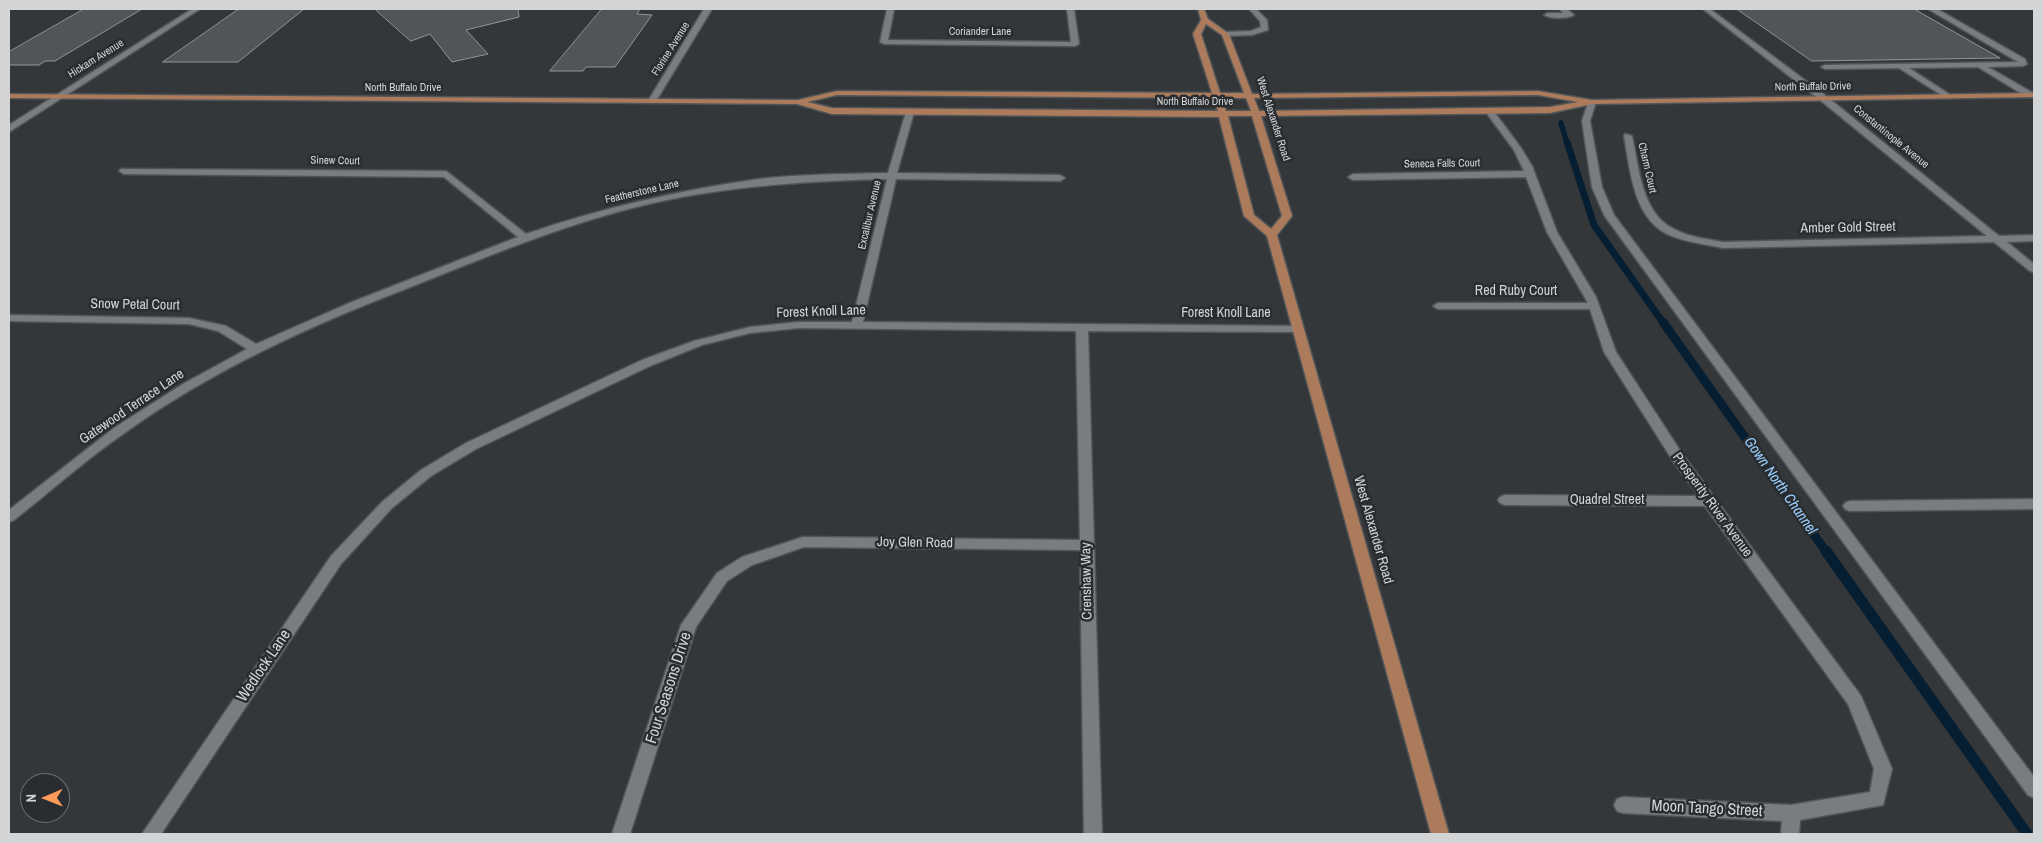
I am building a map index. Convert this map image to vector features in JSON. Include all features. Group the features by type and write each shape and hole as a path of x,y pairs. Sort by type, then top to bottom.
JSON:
{"main road":[{"path":"1201,9 1205,20 1225,34"},
{"path":"1205,20 1197,34 1223,114 1249,216 1272,235"},
{"name":"West Alexander Road","path":"1225,34 1250,96 1287,216 1272,235 1440,834"},
{"name":"North Buffalo Drive","path":"9,96 798,102 837,93 1217,96 1538,93 1592,102"},
{"name":"North Buffalo Drive","path":"798,102 832,111 1256,114 1550,110 1592,102 2032,95"}],"street":[{"name":"Hickam Avenue","path":"9,129 196,9"},
{"name":"Florine Avenue","path":"652,100 708,9"},
{"name":"Coriander Lane","path":"890,9 884,42 1075,44 1071,9"},
{"path":"1225,34 1252,33 1265,28 1263,20 1252,9"},
{"path":"1548,15 1570,15 1564,9"},
{"name":"Constantinople Avenue","path":"1706,9 1823,98 2034,269"},
{"path":"1825,67 2022,64 2022,61 1932,9"},
{"path":"1980,65 2032,95"},
{"path":"1901,66 1946,96"},
{"path":"1592,102 1586,121 1596,187 1610,215 1637,255 2034,790"},
{"name":"Prosperity River Avenue","path":"1489,111 1518,150 1530,174 1552,232 1591,297 1610,352 1708,501 1855,701 1883,769 1877,799 1791,813"},
{"name":"Excalibur Avenue","path":"858,325 892,176 910,112"},
{"name":"Charm Court","path":"1628,136 1643,202 1653,219 1664,228"},
{"name":"Sinew Court","path":"124,170 446,174 525,238"},
{"name":"Seneca Falls Court","path":"1353,177 1530,174"},
{"name":"Featherstone Lane","path":"255,348 351,306 525,238 572,222 685,194 760,182 806,178 892,176 1060,178"},
{"name":"Amber Gold Street","path":"1664,228 1680,235 1723,245 2034,238"},
{"name":"Red Ruby Court","path":"1438,306 1594,306"},
{"name":"Snow Petal Court","path":"9,318 189,321 222,328 255,348"},
{"name":"Forest Knoll Lane","path":"387,505 426,473 471,446 646,363 698,343 750,330 799,325 1298,329"},
{"name":"Crenshaw Way","path":"1082,328 1093,834"},
{"name":"Gatewood Terrace Lane","path":"9,517 118,431 187,386 255,348"},
{"name":"Quadrel Street","path":"1505,500 1708,501"},
{"path":"1850,506 2034,504"},
{"name":"Wedlock Lane","path":"151,834 336,560 387,505"},
{"name":"Joy Glen Road","path":"747,561 803,542 1086,545"},
{"name":"Four Seasons Drive","path":"622,834 689,625 722,577 747,561"},
{"name":"Moon Tango Street","path":"1622,805 1791,813"},
{"path":"1790,834 1791,813"}],"building":[{"path":"84,9 142,9 55,61 45,61 39,65 9,65 9,52"},
{"path":"239,9 304,9 238,62 163,62"},
{"path":"375,9 518,9 519,17 466,30 488,54 452,62 430,34 411,41"},
{"path":"602,9 640,9 637,14 652,15 615,67 586,67 583,71 550,71"},
{"path":"1737,9 1914,9 2000,58 1812,61"}],"waterway":[{"name":"Gown North Channel","path":"1561,123 1567,143"},
{"name":"Gown North Channel","path":"1567,142 1594,225 1664,324"},
{"name":"Gown North Channel","path":"1663,322 1827,553"},
{"name":"Gown North Channel","path":"1826,551 2027,834"}]}
